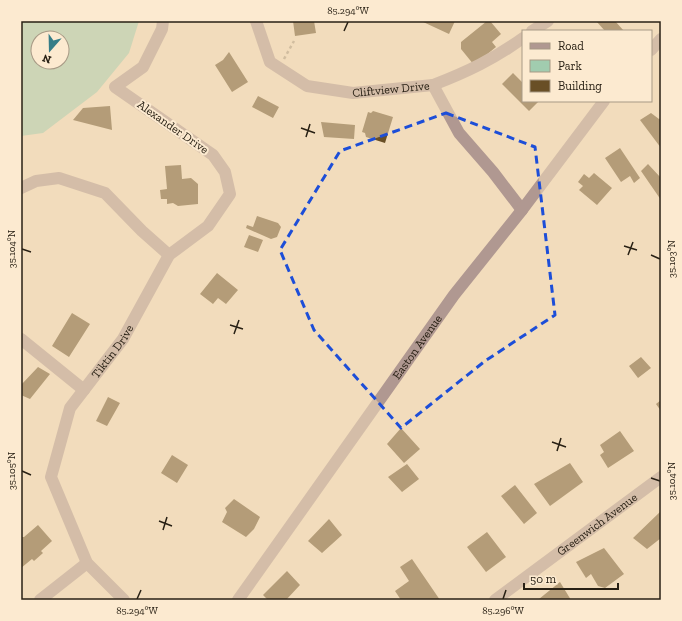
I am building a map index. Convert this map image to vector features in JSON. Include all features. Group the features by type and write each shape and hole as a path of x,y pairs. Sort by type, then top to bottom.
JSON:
{"street":[{"name":"Alexander Drive","path":"163,21 162,29 144,67 115,87 213,155 225,172 230,194 208,226 169,255"},
{"name":"Cliftview Drive","path":"256,21 270,62 307,86 353,92 433,85 459,133 493,172 522,210"},
{"path":"534,30 548,21"},
{"path":"433,85 468,72 503,52 522,39"},
{"path":"652,49 661,39"},
{"name":"Easton Avenue","path":"238,600 454,295 522,210 603,102"},
{"path":"21,188 36,181 60,178 105,193 142,231 169,255"},
{"name":"Tiktin Drive","path":"124,600 87,563 51,477 70,408 123,339 169,255"},
{"path":"21,339 84,390"},
{"name":"Greenwich Avenue","path":"495,600 661,477"},
{"path":"40,600 87,563"}],"path":[{"path":"279,68 294,41"}],"highlighted area":[{"path":"446,113 535,147 555,315 485,361 401,428 314,330 280,250 340,151"}],"green space":[{"path":"21,21 139,21 129,53 97,92 43,133 21,136"}],"building":[{"path":"293,21 314,21 316,33 295,36"},
{"path":"421,21 455,21 449,34"},
{"path":"487,21 490,21 501,34 492,42 496,47 474,65 461,49 461,42"},
{"path":"615,21 623,30 604,30 597,22"},
{"path":"229,52 248,82 232,92 215,65 223,60"},
{"path":"513,73 522,82 522,102 538,102 529,111 502,84"},
{"path":"258,96 279,107 273,118 252,107"},
{"path":"110,106 112,130 73,120 83,108"},
{"path":"373,111 393,117 385,143 366,137 365,133 362,132 368,112 371,113"},
{"path":"651,113 659,119 661,118 661,148 640,120"},
{"path":"321,122 355,125 354,139 324,137"},
{"path":"620,148 640,178 634,183 630,176 621,182 605,158"},
{"path":"648,164 661,178 661,200 641,171"},
{"path":"181,165 182,179 191,178 198,184 198,204 178,206 173,203 167,204 167,199 161,199 160,190 167,189 165,166"},
{"path":"594,173 612,188 597,205 579,190 583,186 578,182 584,174 589,178"},
{"path":"257,216 278,223 281,227 277,237 271,239 246,228 247,225 253,227"},
{"path":"249,235 263,240 258,252 244,247"},
{"path":"217,273 238,290 226,304 218,298 213,304 200,294"},
{"path":"72,313 90,324 69,357 52,346"},
{"path":"641,357 651,368 638,378 629,366"},
{"path":"38,367 50,374 30,399 21,395 21,385"},
{"path":"108,397 120,403 107,426 96,421"},
{"path":"661,400 661,411 656,404"},
{"path":"401,428 420,449 404,463 387,444"},
{"path":"620,431 634,451 608,468 600,455 604,452 600,445"},
{"path":"172,455 188,465 177,483 161,473"},
{"path":"570,463 583,482 550,506 534,484"},
{"path":"407,464 419,479 402,492 388,477"},
{"path":"515,485 537,513 524,524 501,496"},
{"path":"234,499 260,517 254,529 246,537 222,522 227,512 225,508"},
{"path":"661,511 661,538 647,549 633,538"},
{"path":"329,519 342,535 322,553 308,541"},
{"path":"38,525 52,541 41,551 43,553 34,561 32,559 21,568 21,537 24,537"},
{"path":"487,532 506,557 486,572 467,547"},
{"path":"604,548 624,574 605,588 598,586 591,574 586,578 576,562"},
{"path":"412,559 440,600 401,600 395,591 409,581 400,567"},
{"path":"287,571 300,585 286,600 268,600 263,595"},
{"path":"560,582 571,600 539,600 539,599"}]}
